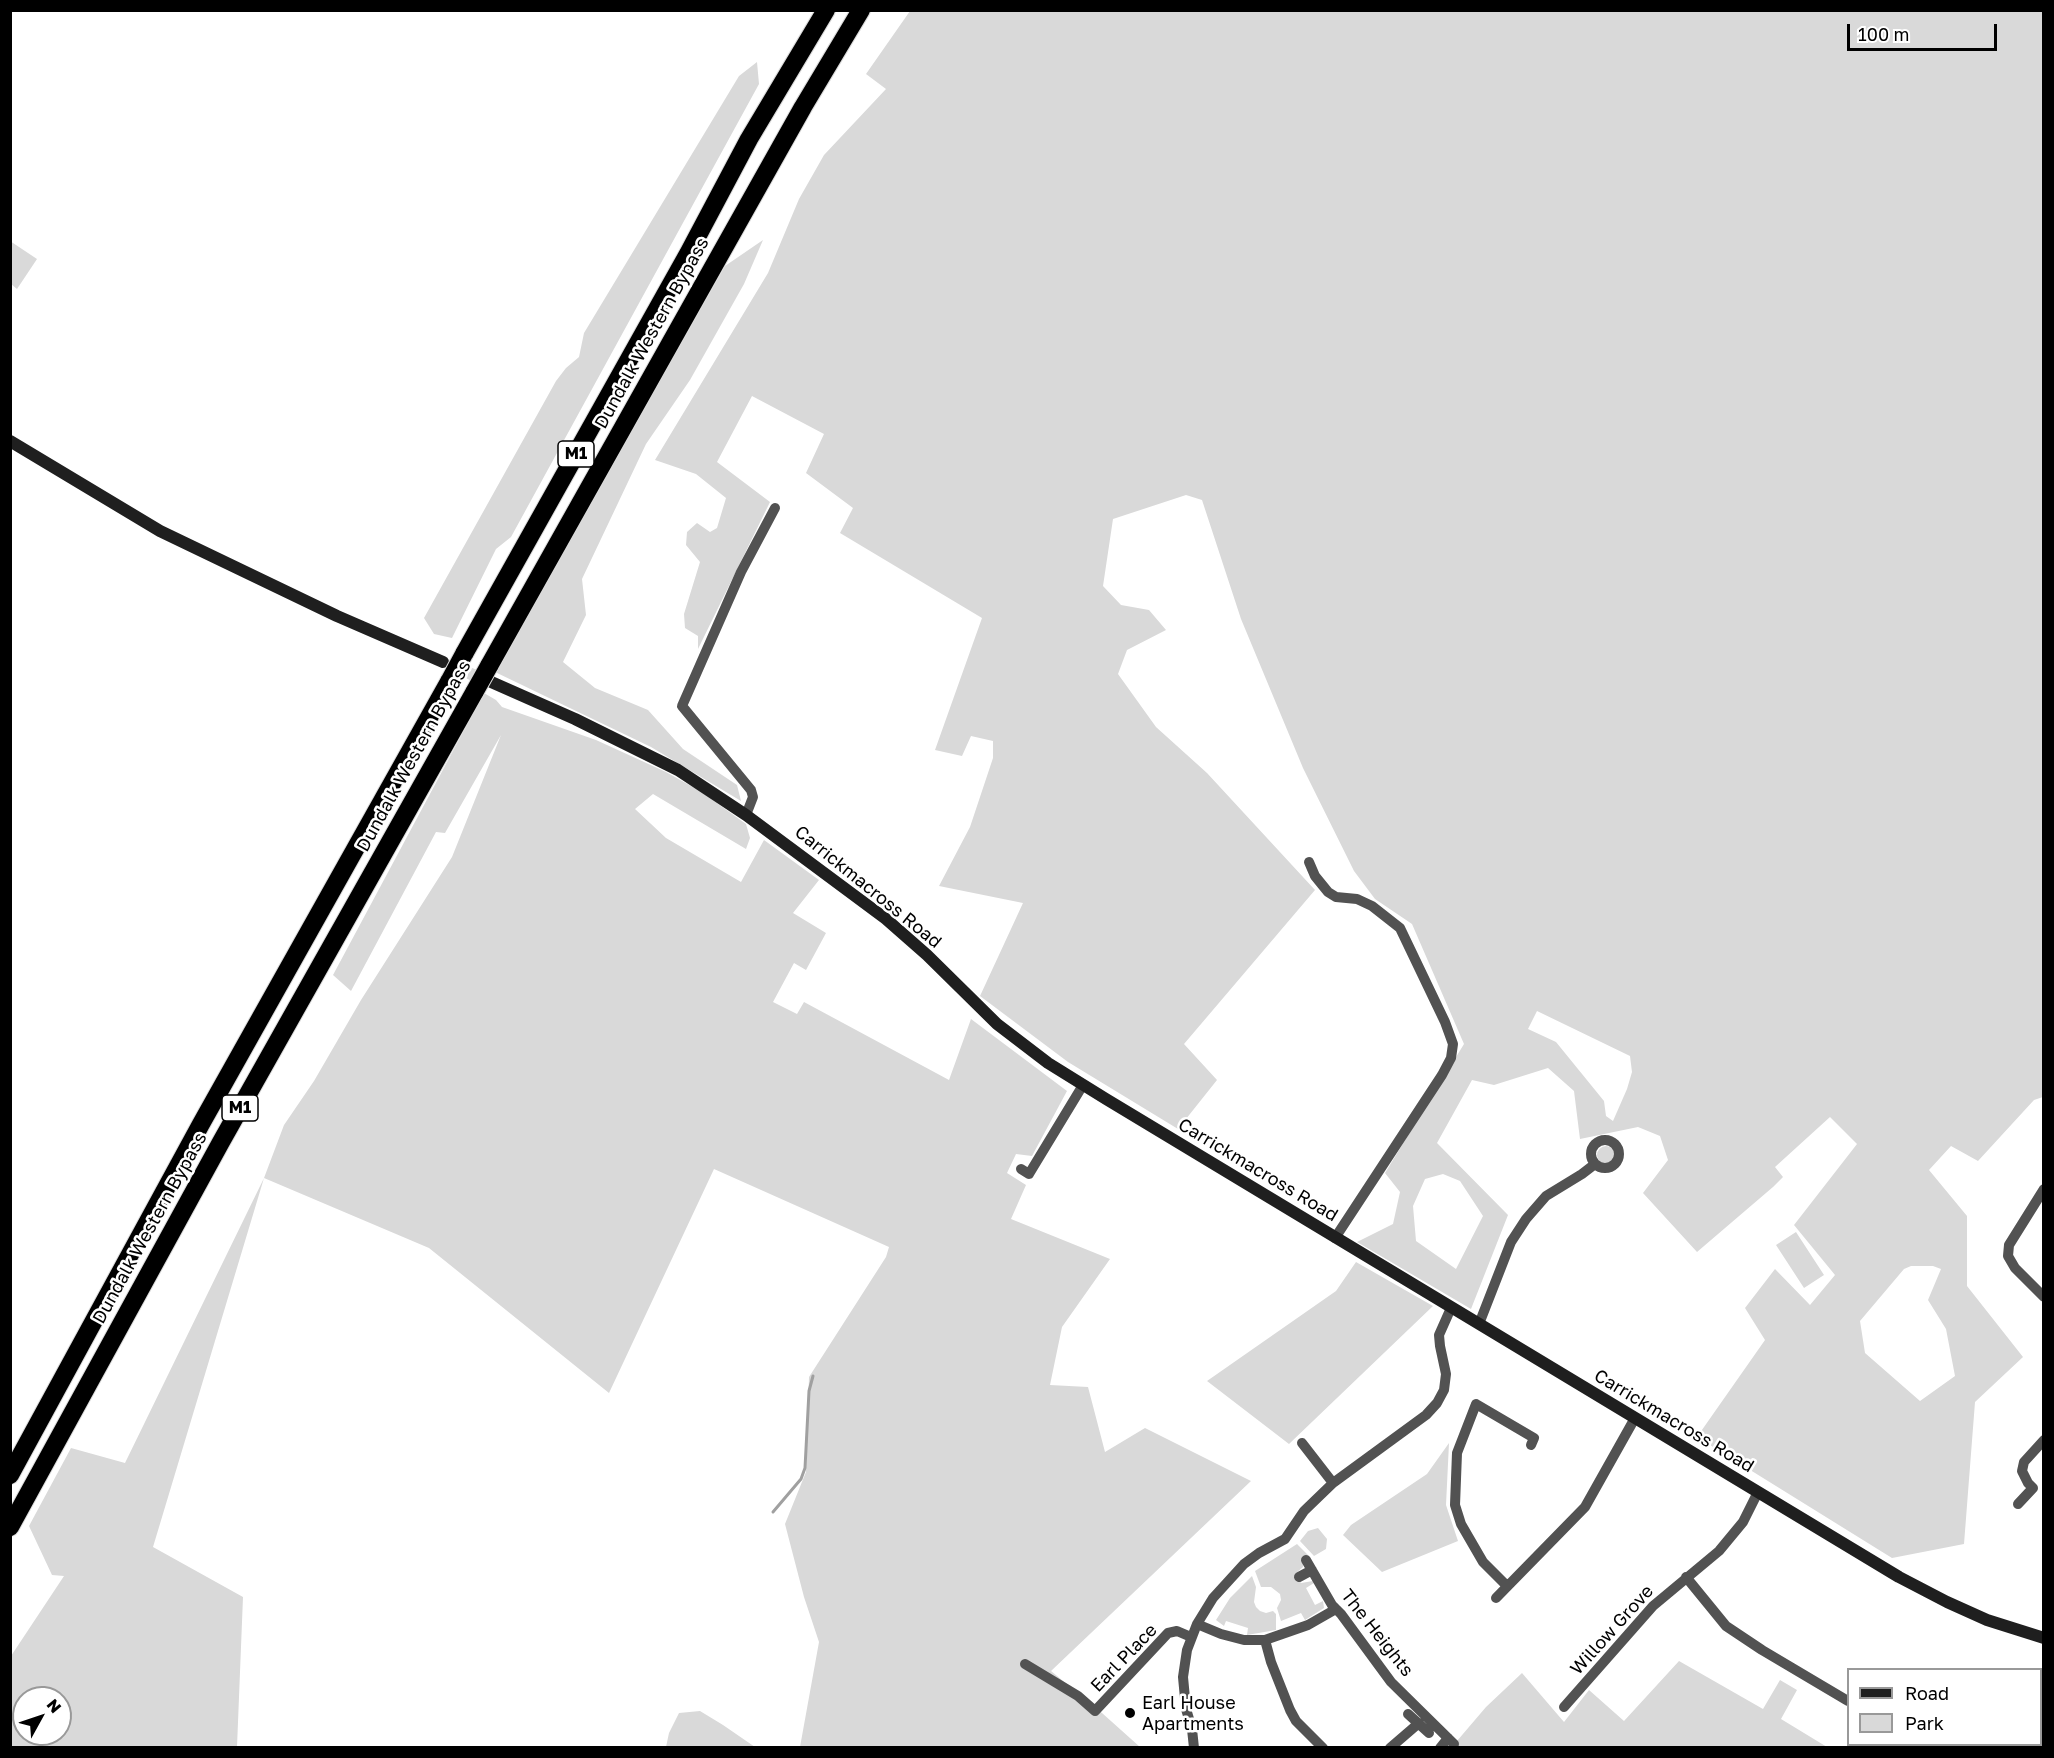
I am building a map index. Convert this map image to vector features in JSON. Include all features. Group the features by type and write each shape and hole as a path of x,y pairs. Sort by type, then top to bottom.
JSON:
{"highway":[{"name":"Dundalk Western Bypass","path":"10,1475 201,1124 688,254 749,139 826,10"},
{"name":"Dundalk Western Bypass","path":"10,1527 221,1142 484,679 803,107 861,10"}],"main road":[{"path":"10,441 160,531 337,616 444,662"},
{"name":"Carrickmacross Road","path":"484,679 575,719 678,770 746,816 886,919 927,955 997,1024 1048,1063 1083,1085 1899,1577 1987,1620 2043,1638"}],"street":[{"path":"746,816 753,797 751,790 682,706 741,572 775,508"},
{"path":"1309,862 1315,876 1328,892 1336,897 1357,898 1400,928 1445,1022 1453,1044 1451,1058 1442,1075 1335,1238"},
{"path":"1021,1169 1029,1174 1083,1085"},
{"path":"1479,1324 1511,1242 1526,1219 1546,1196 1595,1164"},
{"path":"2043,1189 2008,1245 2008,1256 2015,1268 2043,1297"},
{"path":"1194,1748 1192,1729 1186,1709 1183,1677 1187,1650 1197,1624 1213,1598 1234,1574 1259,1553 1285,1539 1304,1511 1334,1483 1426,1415 1437,1403 1444,1390 1446,1374 1439,1335 1451,1308"},
{"path":"1507,1586 1483,1562 1461,1524 1455,1505 1457,1453 1476,1404 1534,1438 1531,1445"},
{"path":"1496,1598 1585,1507 1635,1418"},
{"path":"2018,1504 2033,1488 2028,1484 2022,1472 2024,1461 2043,1440"},
{"path":"1302,1443 1334,1483"},
{"name":"Willow Grove","path":"1564,1707 1653,1606 1719,1551 1743,1522 1758,1492"},
{"name":"The Heights","path":"1306,1560 1336,1609 1391,1682 1451,1741 1440,1748"},
{"path":"1299,1577 1312,1570"},
{"path":"1686,1577 1726,1626 1847,1700"},
{"path":"1197,1624 1244,1640 1265,1640 1308,1625 1336,1609"},
{"name":"Earl Place","path":"1024,1664 1078,1696 1095,1711 1168,1633 1177,1631 1191,1637"},
{"path":"1265,1640 1290,1710 1296,1720 1323,1748"},
{"path":"1408,1714 1429,1733"},
{"path":"1390,1748 1419,1724"}],"green space":[{"path":"910,11 2043,11 2043,1097 2034,1100 1978,1161 1951,1146 1929,1170 1967,1216 1967,1286 2023,1357 1975,1402 1964,1544 1892,1558 1697,1437 1765,1340 1745,1308 1775,1269 1810,1305 1835,1275 1794,1225 1857,1144 1830,1117 1775,1167 1783,1177 1697,1252 1643,1193 1668,1160 1660,1136 1638,1127 1580,1139 1574,1091 1548,1068 1494,1085 1472,1080 1437,1143 1508,1215 1471,1309 1357,1242 1393,1224 1400,1192 1385,1173 1464,1044 1412,924 1375,899 1354,871 1303,768 1241,619 1202,500 1186,495 1113,519 1103,586 1121,605 1149,610 1166,630 1127,650 1118,674 1156,727 1207,773 1315,890 1184,1044 1217,1080 1178,1129 1068,1062 980,996 1023,903 939,886 970,827 993,758 993,741 971,736 962,756 935,750 982,618 840,533 853,508 806,473 824,434 752,396 717,462 770,502 698,649 698,636 685,628 684,614 700,562 686,545 687,532 697,523 710,532 717,528 726,498 696,474 655,460 768,273 799,199 824,155 886,89 866,74","holes":["1537,1011 1630,1056 1632,1072 1613,1121 1606,1116 1604,1101 1556,1042 1528,1029","1443,1174 1460,1181 1483,1216 1456,1269 1416,1241 1413,1206 1425,1179","1911,1266 1933,1266 1941,1269 1928,1300 1946,1329 1955,1376 1920,1401 1865,1353 1860,1321 1904,1269"]},
{"path":"757,62 759,84 511,537 496,549 452,638 434,634 424,618 556,381 579,357 584,333 739,76"},
{"path":"763,240 744,284 690,380 646,444 582,579 586,615 563,662 595,688 648,710 683,749 737,785 741,801 651,747 495,672 725,266"},
{"path":"10,241 37,259 17,289 11,284"},
{"path":"484,693 496,700 502,707 596,740 666,772 700,791 746,824 750,838 746,849 653,794 635,809 666,838 741,882 764,840 819,880 793,913 826,933 806,970 794,963 773,1002 797,1014 804,1002 949,1080 971,1019 1067,1091 1032,1156 1016,1154 1007,1173 1026,1185 1011,1219 1110,1259 1062,1327 1050,1385 1088,1387 1105,1452 1145,1428 1251,1481 1051,1671 1140,1747 800,1747 819,1642 804,1597 785,1524 806,1472 809,1377 886,1257 889,1247 714,1169 609,1393 429,1248 264,1178 284,1125 314,1081 361,1000 452,857 501,735 445,833 436,832 351,991 333,975"},
{"path":"1602,1146 1610,1146 1615,1151 1613,1162 1602,1164 1597,1159 1597,1151"},
{"path":"264,1178 153,1547 243,1597 237,1747 11,1748 11,1656 64,1576 52,1575 29,1526 71,1448 125,1463"},
{"path":"1796,1232 1824,1275 1804,1288 1776,1245"},
{"path":"1356,1262 1433,1306 1289,1444 1207,1381 1336,1291"},
{"path":"1449,1443 1446,1505 1458,1541 1382,1572 1343,1535 1351,1525 1427,1474"},
{"path":"1318,1528 1327,1539 1326,1549 1314,1556 1300,1541 1308,1531"},
{"path":"1297,1544 1309,1556 1303,1560 1303,1567 1295,1574 1301,1583 1313,1581 1314,1583 1306,1588 1315,1605 1323,1601 1324,1608 1305,1620 1301,1613 1281,1621 1277,1608 1281,1600 1280,1594 1271,1587 1261,1587 1255,1571"},
{"path":"1252,1576 1256,1587 1254,1602 1256,1607 1260,1611 1266,1613 1273,1611 1276,1614 1276,1630 1247,1635 1248,1628 1226,1621 1224,1626 1216,1620 1230,1598"},
{"path":"1679,1661 1763,1709 1780,1680 1797,1690 1781,1719 1827,1747 1451,1748 1486,1707 1522,1673 1564,1722 1589,1690 1624,1721"},
{"path":"700,1711 755,1747 666,1747 669,1733 679,1713"}],"waterway":[{"path":"773,1512 801,1479 805,1468 809,1391 813,1376"}],"tunnel":[{"path":"452,666 488,681"}],"place":[{"name":"Earl House Apartments","path":"1130,1713"}]}
